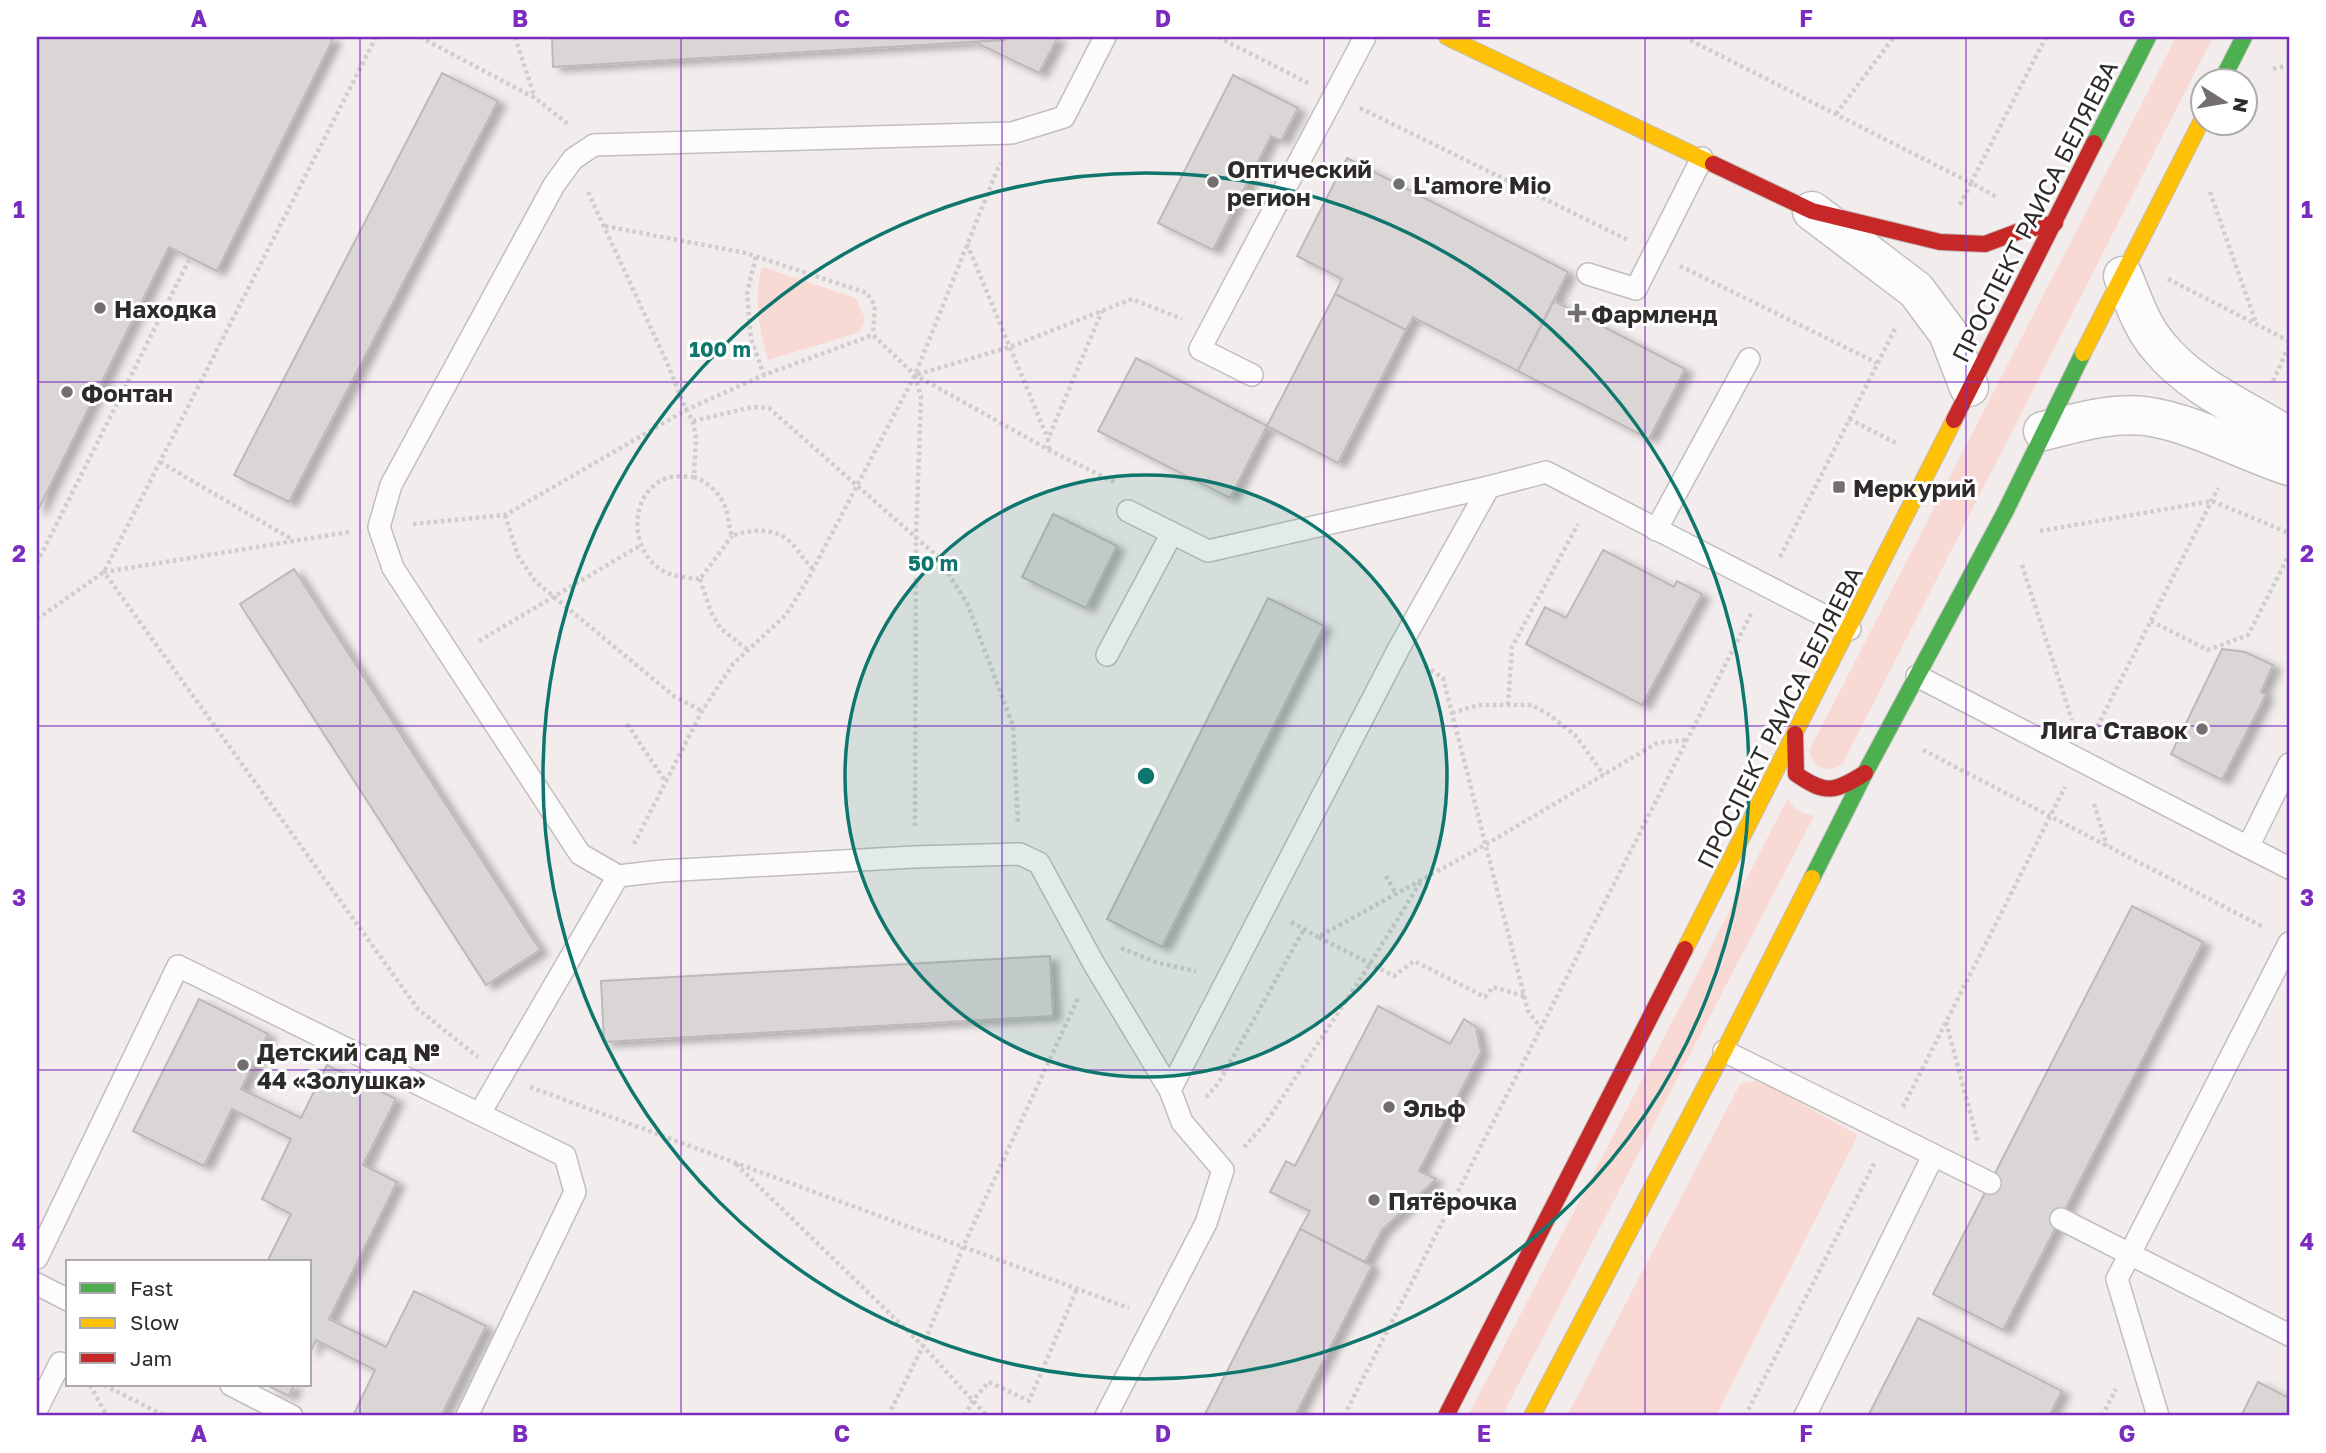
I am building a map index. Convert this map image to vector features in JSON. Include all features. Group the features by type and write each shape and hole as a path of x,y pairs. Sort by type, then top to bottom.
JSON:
{"street":[{"path":"1447,37 1812,211 1916,290 1948,333 1969,387"},
{"name":"ПРОСПЕКТ РАИСА БЕЛЯЕВА","path":"1446,1416 1850,629 1969,387 2148,37"},
{"path":"2229,66 2244,37"},
{"path":"1532,1416 1724,1051 1865,773 2004,512 2193,136"},
{"path":"1812,211 1940,242 1985,244 2017,232 2055,223"},
{"path":"2123,276 2138,312 2159,347 2194,382 2289,437"},
{"path":"2043,431 2096,419 2144,416 2179,424 2289,466"},
{"path":"1796,734 1796,774 1815,788 1837,791 1865,773"}],"lane":[{"path":"1105,37 1064,117 1012,133 594,145 573,159 554,185 391,485 379,527 393,568 579,854 618,876 662,871 915,857 1020,854 1039,863 1094,964 1170,1090 1182,1122 1223,1170 1206,1223 1105,1416"},
{"path":"1252,375 1200,349 1364,37"},
{"path":"1588,274 1636,289 1702,158"},
{"path":"1656,530 1749,359"},
{"path":"1128,511 1208,551 1546,472 1850,629"},
{"path":"1170,1090 1399,648 1489,487"},
{"path":"1107,655 1172,533"},
{"path":"1917,676 2081,757 2289,868"},
{"path":"2248,847 2289,764"},
{"path":"480,1114 618,876"},
{"path":"2158,1416 2117,1279 2289,943"},
{"path":"37,1258 178,966 565,1156 575,1192 467,1416"},
{"path":"1724,1051 1990,1183"},
{"path":"1805,1416 1933,1156"},
{"path":"2061,1219 2289,1335"},
{"path":"37,1284 66,1299"},
{"path":"37,1409 60,1363"},
{"path":"233,1386 292,1416"}],"path":[{"path":"104,572 376,37"},
{"path":"420,37 535,98 594,145"},
{"path":"515,37 535,98"},
{"path":"1218,37 1877,363"},
{"path":"1684,37 2001,199"},
{"path":"1836,114 1894,37"},
{"path":"1954,215 2046,37"},
{"path":"618,876 702,711 733,664 786,615 813,569 915,375 1012,133"},
{"path":"573,159 668,365 685,410 693,421 696,438 694,477"},
{"path":"2206,182 2256,323"},
{"path":"604,226 756,256 867,293 875,306 873,335"},
{"path":"967,244 1048,439 1049,450"},
{"path":"756,256 747,293 751,339 764,375"},
{"path":"37,563 190,258"},
{"path":"2161,275 2256,323 2289,343 2270,387"},
{"path":"915,375 1010,346 1132,299 1210,330"},
{"path":"1048,439 1102,310"},
{"path":"1344,1416 1898,323"},
{"path":"873,335 915,375 1049,450 1138,493 1128,511"},
{"path":"37,618 104,572 379,527 505,515 685,410 764,375 873,335"},
{"path":"915,375 921,398 916,538 915,857"},
{"path":"693,421 753,407 769,408 938,556 967,603 1013,726 1020,854"},
{"path":"1849,419 1899,445"},
{"path":"160,462 294,541"},
{"path":"700,579 668,574 650,561 641,545 636,528 638,509 653,486 669,477 694,477 706,481 719,495 728,514 728,526 732,536"},
{"path":"1745,1416 2218,488"},
{"path":"1508,705 1512,647 1593,496"},
{"path":"2040,531 2212,501 2289,533"},
{"path":"505,515 518,556 535,581 675,697 702,711"},
{"path":"700,579 732,536 748,530 776,533 794,545 813,569"},
{"path":"452,657 641,545"},
{"path":"2151,621 2208,650 2248,635 2289,555"},
{"path":"2022,563 2081,757"},
{"path":"700,579 711,612 720,628 748,650"},
{"path":"1399,648 1443,678 1528,1011 1541,1028"},
{"path":"1452,713 1478,705 1532,705 1575,735 1604,775"},
{"path":"627,723 665,782"},
{"path":"1524,996 1493,987 1485,997 1414,961 1394,976 1318,937 1485,845 1657,743 1687,740"},
{"path":"1913,745 2265,928"},
{"path":"1386,876 1396,894"},
{"path":"1223,1170 1265,1125 1421,880"},
{"path":"1182,1122 1218,1084 1304,929"},
{"path":"1081,939 1094,937 1158,963 1228,977"},
{"path":"888,1416 923,1346 963,1247 1094,964"},
{"path":"1945,1021 1990,1183"},
{"path":"733,1162 923,1346 987,1416"},
{"path":"965,1416 973,1400 989,1382 1029,1401 1077,1289"},
{"path":"91,1386 107,1416"},
{"path":"106,1386 165,1416"}],"shaded area":[{"path":"2176,37 2213,37 2198,66 2190,66 2190,82 1843,763 1831,769 1822,768 1809,751"},
{"path":"762,267 856,298 865,318 860,332 768,360 758,314"},
{"path":"1788,798 1798,810 1814,816 1502,1416 1468,1416"},
{"path":"1758,1080 1858,1135 1716,1416 1567,1416 1740,1084"}],"building":[{"name":"Фонтан","path":"37,37 333,39 217,271 169,247 37,512"},
{"path":"552,37 1005,37 1005,40 553,67"},
{"path":"1005,37 1058,37 1039,73 975,42 1005,40"},
{"path":"442,73 498,101 289,502 234,475"},
{"name":"Оптический регион","path":"1233,75 1298,108 1281,141 1271,136 1213,250 1158,223"},
{"path":"1347,158 1568,272 1518,371 1413,317 1406,330 1335,294 1342,279 1297,256"},
{"path":"1335,294 1406,330 1338,463 1267,426"},
{"path":"1554,301 1685,369 1649,439 1518,371"},
{"path":"1136,358 1267,426 1230,498 1098,431"},
{"path":"1053,514 1117,546 1086,608 1022,577"},
{"path":"1603,550 1674,587 1677,581 1702,594 1642,705 1526,644 1545,607 1566,618"},
{"path":"294,569 540,950 486,985 240,604"},
{"path":"1268,598 1324,626 1162,947 1107,919"},
{"path":"2222,649 2245,652 2273,665 2261,692 2266,695 2222,780 2171,754"},
{"path":"2132,906 2203,942 2003,1330 1933,1294"},
{"path":"1050,956 1053,1016 604,1042 601,981"},
{"path":"199,999 268,1034 241,1089 301,1118 327,1065 396,1099 363,1165 397,1182 329,1319 386,1347 414,1291 486,1326 441,1416 353,1416 375,1370 316,1340 312,1349 312,1260 268,1260 291,1214 262,1199 291,1139 232,1109 204,1166 133,1131"},
{"name":"Эльф","path":"1378,1006 1450,1044 1464,1019 1476,1027 1481,1052 1419,1171 1436,1179 1382,1230 1365,1262 1300,1229 1310,1211 1270,1192 1286,1161 1295,1166"},
{"path":"1300,1229 1372,1266 1295,1416 1204,1416"},
{"path":"1918,1318 2062,1391 2049,1416 1868,1416"},
{"path":"2258,1382 2289,1398 2289,1416 2241,1416"},
{"path":"268,1386 294,1386 289,1396"}],"traffic: fast":[{"path":"2094,143 2148,37"},
{"path":"2229,66 2244,37"},
{"path":"1812,878 2005,512 2083,353"}],"traffic: slow":[{"path":"1447,37 1713,164"},
{"path":"2083,353 2194,136"},
{"path":"1685,949 1954,420"},
{"path":"1532,1416 1812,878"}],"traffic: jam":[{"path":"1954,420 2094,143"},
{"path":"1713,164 1812,211 1940,242 1985,244 2017,232 2055,223"},
{"path":"1795,734 1796,774 1806,781 1830,789 1846,784 1865,773"},
{"path":"1446,1416 1685,949"}],"place":[{"name":"Оптический регион","path":"1213,182"},
{"name":"L'amore Mio","path":"1399,184"},
{"name":"Находка","path":"100,308"},
{"name":"Фармленд","path":"1577,313"},
{"name":"Фонтан","path":"67,392"},
{"name":"Меркурий","path":"1839,487"},
{"name":"Лига Ставок","path":"2202,729"},
{"name":"Детский сад № 44 «Золушка»","path":"243,1065"},
{"name":"Эльф","path":"1389,1107"},
{"name":"Пятёрочка","path":"1374,1200"}]}
